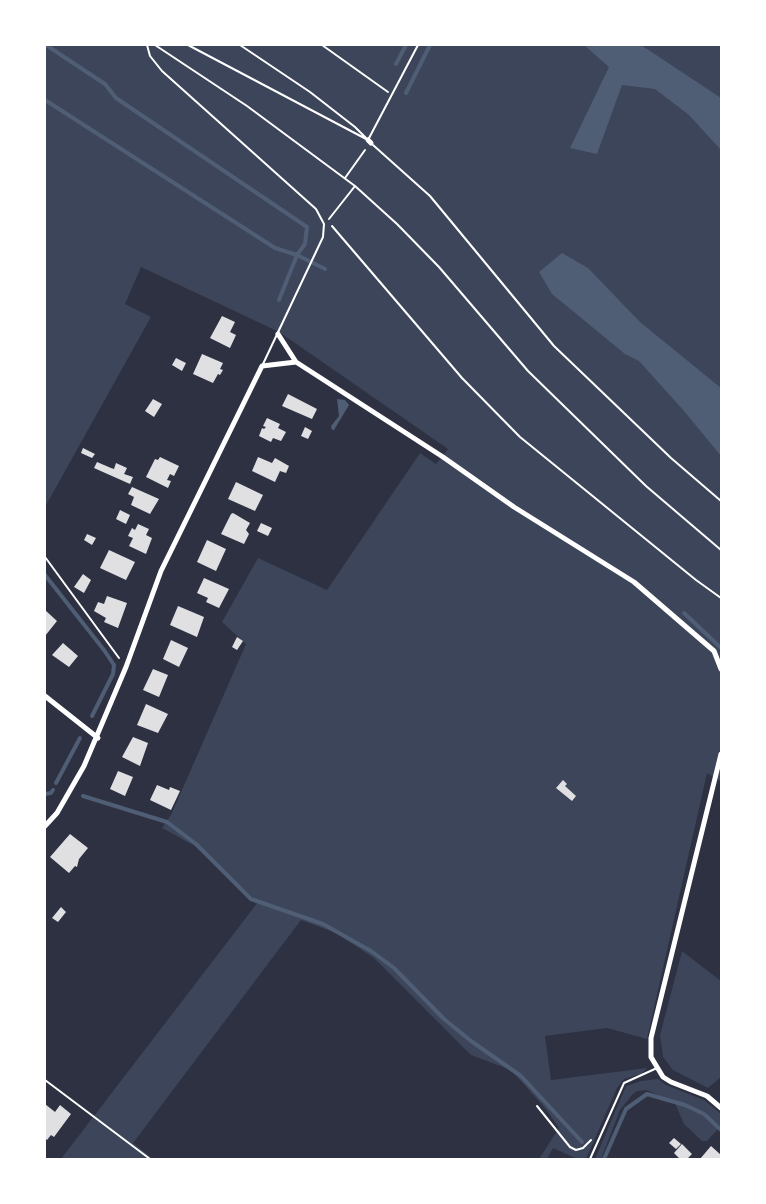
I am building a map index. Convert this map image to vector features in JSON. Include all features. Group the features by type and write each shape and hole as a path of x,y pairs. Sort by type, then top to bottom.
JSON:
{"street":[{"path":"278,334 296,362 443,457 514,507 634,582 714,651 721,669"},
{"path":"45,826 57,813 98,738 161,572 262,366 296,362"},
{"path":"45,696 98,738"},
{"path":"721,754 651,1038 651,1057 663,1077 707,1096 721,1108"}],"lane":[{"path":"147,45 150,56 162,71 316,208 324,224 323,237 262,366"},
{"path":"188,45 369,142"},
{"path":"240,45 310,92 355,127 430,196 554,346 671,458 721,501"},
{"path":"369,142 418,45"},
{"path":"590,1159 624,1083 657,1068"}],"path":[{"path":"155,45 247,106 355,186 439,267 528,371 646,486 721,550"},
{"path":"322,45 393,95"},
{"path":"345,178 369,142"},
{"path":"324,224 355,186"},
{"path":"324,224 331,224 462,378 520,437 721,598"},
{"path":"45,557 126,668"},
{"path":"45,1080 150,1159"},
{"path":"537,1106 570,1147 576,1150 583,1148 594,1136"}],"shaded area":[{"path":"45,45 721,45 721,782 707,773 647,1039 607,1028 545,1036 551,1080 647,1068 641,1074 624,1079 617,1088 586,1159 577,1159 553,1148 547,1159 539,1159 559,1128 545,1108 511,1070 471,1055 374,958 336,933 301,920 133,1143 153,1159 61,1159 258,902 195,846 162,828 171,815 246,644 222,622 258,558 327,590 420,453 436,464 448,449 279,332 141,267 125,304 151,317 45,507"},
{"path":"584,45 641,45 721,98 721,150 689,115 655,89 622,85 597,154 570,148 609,67"},
{"path":"562,253 588,268 640,322 721,388 721,456 639,361 625,354 552,294 539,272"},
{"path":"337,399 345,400 349,405 332,430 331,426 339,416"},
{"path":"682,951 721,981 721,1077 708,1088 673,1070 663,1057 660,1035"},
{"path":"658,1079 666,1085 704,1100 721,1114 721,1130 719,1128 707,1141 702,1141 684,1124 675,1103 647,1090 637,1091 620,1110 601,1159 595,1159 626,1086"}],"building":[{"path":"222,316 235,322 230,332 236,335 230,348 210,338"},
{"path":"202,354 223,363 220,369 223,370 213,383 193,374"},
{"path":"176,358 186,363 182,371 172,365"},
{"path":"288,394 317,409 312,419 282,406"},
{"path":"153,399 162,404 154,417 145,411"},
{"path":"267,418 280,424 278,428 286,432 281,441 273,438 271,442 259,436 262,428 266,427 263,426"},
{"path":"305,427 312,431 308,439 301,436"},
{"path":"83,448 95,454 92,458 81,453"},
{"path":"160,457 179,466 174,476 170,474 167,480 171,481 168,488 146,477 155,459 158,460"},
{"path":"258,457 272,463 275,458 289,466 286,473 280,471 275,482 252,471"},
{"path":"97,462 114,469 116,463 127,468 124,474 133,477 130,484 94,468"},
{"path":"236,482 263,495 255,511 228,499"},
{"path":"132,487 159,499 150,514 131,505 134,497 128,494"},
{"path":"120,510 130,515 126,524 116,519"},
{"path":"233,513 250,523 246,530 249,534 244,544 221,534"},
{"path":"261,523 272,528 268,536 257,531"},
{"path":"138,524 149,529 146,535 152,538 146,554 129,546 133,538 128,536 132,528 135,530"},
{"path":"87,534 96,538 92,545 84,540"},
{"path":"207,540 226,549 216,571 197,562"},
{"path":"109,550 135,562 126,580 100,568"},
{"path":"83,574 91,580 84,593 74,587"},
{"path":"204,578 229,589 219,608 206,602 208,598 197,593"},
{"path":"107,596 127,603 118,628 104,622 106,618 94,611 98,602 104,604"},
{"path":"178,606 204,617 197,637 170,625"},
{"path":"45,610 57,621 45,636"},
{"path":"237,637 243,641 237,650 232,647"},
{"path":"171,640 188,648 179,667 163,659"},
{"path":"63,643 78,656 69,667 52,655"},
{"path":"153,669 168,675 159,697 143,690"},
{"path":"146,704 168,714 158,733 137,725"},
{"path":"133,737 148,743 140,766 122,757"},
{"path":"118,771 133,777 125,796 110,789"},
{"path":"563,780 567,784 565,786 576,796 572,801 556,788"},
{"path":"157,785 169,790 170,787 180,791 171,810 150,800"},
{"path":"70,834 88,848 79,859 77,867 75,866 69,873 50,857"},
{"path":"61,907 66,912 58,922 52,918"},
{"path":"45,1104 55,1112 60,1105 71,1114 54,1137 51,1135 47,1140 45,1138"},
{"path":"674,1138 681,1144 676,1149 669,1143"},
{"path":"682,1144 692,1154 687,1159 680,1159 674,1153"},
{"path":"711,1146 721,1155 721,1159 700,1159"}],"waterway":[{"path":"45,100 275,248 297,255 305,244 307,227 116,98 105,84 46,45"},
{"path":"396,64 406,45"},
{"path":"406,93 430,45"},
{"path":"279,300 297,255 325,269"},
{"path":"45,575 114,665 113,674 92,716"},
{"path":"684,613 721,648"},
{"path":"56,783 80,738"},
{"path":"45,794 53,790"},
{"path":"83,796 167,822 196,844 251,899 323,924 371,951 394,968 444,1019 521,1076 582,1142"},
{"path":"604,1159 626,1109 647,1094 685,1105 704,1114 721,1130"}]}
